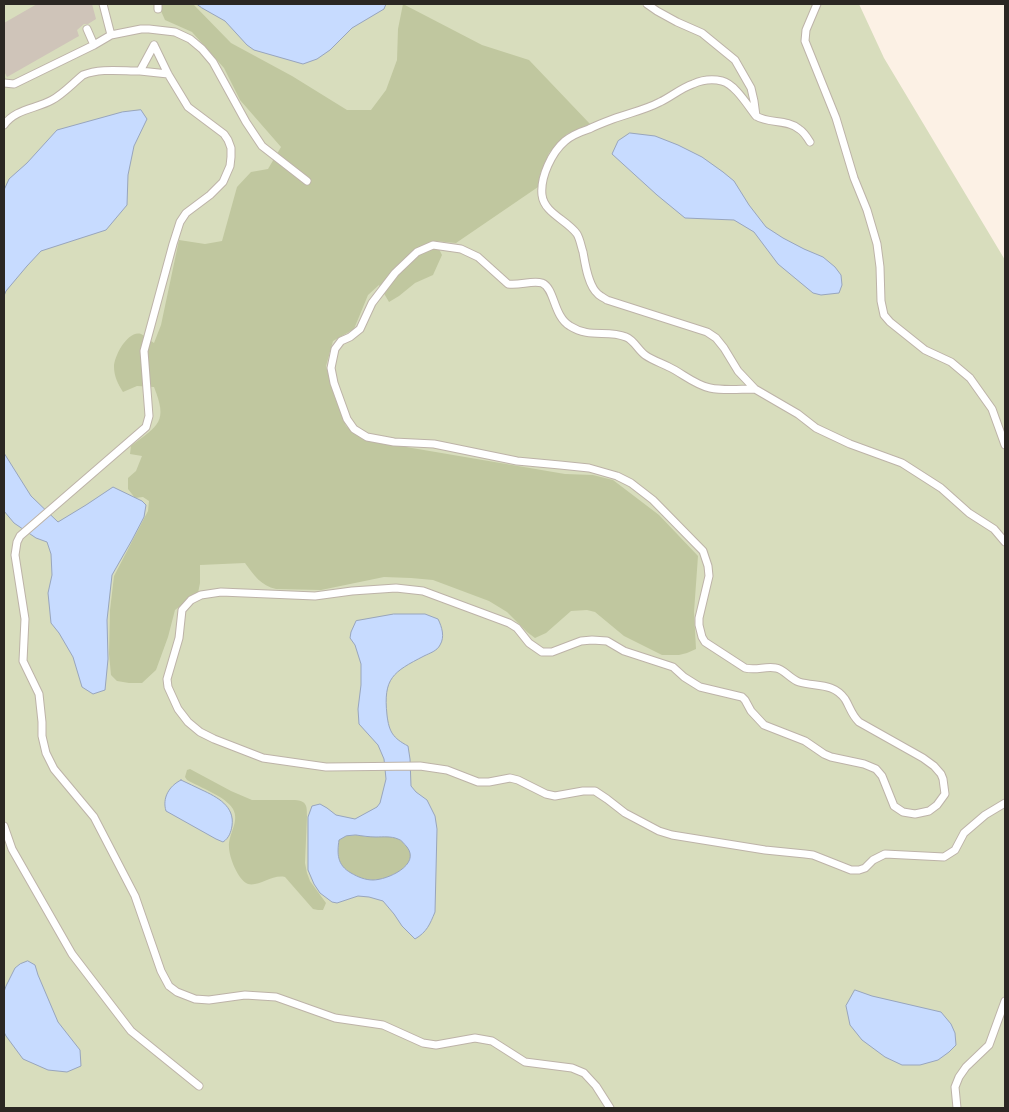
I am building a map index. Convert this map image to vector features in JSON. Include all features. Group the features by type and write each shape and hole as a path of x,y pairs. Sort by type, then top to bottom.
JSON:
{"lane":[{"path":"103,4 111,35"},
{"path":"647,4 702,33 735,60 751,88 756,116"},
{"path":"817,4 805,35 806,45 836,118 854,178 875,236 884,315 925,350 951,362 970,378 992,409 1005,445"},
{"path":"4,83 14,84 111,35 141,29 176,32 190,39 213,62 246,122 262,146 307,181"},
{"path":"87,30 94,45"},
{"path":"140,71 154,44 168,74 188,107 224,134 228,140 231,148 230,166 218,189 186,213 180,222 172,244 144,351 149,416 146,427 20,536 17,542 15,555 25,619 23,661 39,694 42,736 46,753 54,769 94,817 135,896 161,971 169,986 177,992 195,999 210,1000 244,995 276,997 335,1018 384,1025 423,1043 436,1045 475,1038 492,1041 525,1062 572,1068 584,1073 596,1086 610,1108"},
{"path":"4,125 10,118 22,111 53,100 83,75 96,70 168,74"},
{"path":"810,142 804,132 798,127 762,120 756,116 730,84 710,80 686,86 660,102 637,112 614,118 572,136 558,148 546,169 542,195 545,204 577,234 588,276 596,293 607,300 706,332 716,338 738,371 755,388 798,414 816,428 850,444 902,463 941,488 969,513 994,529 1005,542"},
{"path":"755,388 726,390 703,386 644,355 627,337 616,334 587,334 575,330 561,318 550,289 543,283 508,284 478,257 461,249 433,245 417,252 395,272 372,303 360,329 341,341 335,349 331,368 346,419 354,430 367,437 394,442 434,444 517,461 589,468 617,476 631,483 653,500 703,551 708,566 708,576 699,624 705,642 745,668 752,670 778,668 798,682 824,686 839,692 844,697 852,715 859,722 923,758 941,774 945,794 930,811 915,814 903,812 894,806 885,788 882,776 876,769 864,764 831,757 805,741 764,725 751,711 742,697 700,687 684,678 673,667 624,651 607,641 581,641 552,652 542,652 528,643 517,628 509,623 423,591 396,588 314,596 221,592 201,595 191,600 182,610 179,638 167,679 168,687 178,709 188,722 200,732 263,758 326,767 420,766 447,770 478,782 510,778 555,796 582,791 595,791 625,813 659,831 672,835 765,850 813,855 851,870 865,868 873,860 885,854 944,858 955,850 964,834 984,815 1005,803"},
{"path":"4,826 12,849 72,954 131,1031 199,1086"},
{"path":"957,1108 955,1087 959,1077 989,1045 1005,1001"}],"green space":[{"path":"4,4 859,4 884,58 1005,260 1005,1108 4,1108"},
{"path":"162,4 193,4 231,43 292,76 347,110 371,110 386,90 397,60 398,29 403,4 482,45 529,60 590,124 567,134 549,153 540,174 538,187 456,243 435,241 442,255 433,275 415,283 389,302 379,285 368,295 354,329 333,341 326,366 334,395 346,426 365,440 565,474 593,475 613,480 659,515 698,556 694,612 696,649 679,655 662,655 624,636 595,612 587,610 571,611 546,633 535,638 507,612 489,601 433,580 384,577 321,590 276,589 262,583 245,563 200,565 198,593 175,610 156,670 142,683 117,681 111,675 109,654 110,610 114,576 148,511 149,501 143,497 135,498 128,489 128,478 136,471 142,456 130,454 131,446 154,427 160,416 160,408 154,387 137,386 123,392 115,374 116,357 127,340 136,334 143,335 154,343 161,325 179,240 205,244 222,241 237,187 251,172 268,169 281,147 240,100 224,68 192,32 165,20 161,11"},
{"path":"190,769 252,800 295,800 304,803 307,812 305,863 310,881 326,903 323,910 313,909 285,877 275,877 257,884 244,882 232,862 229,851 229,842 235,823 233,809 219,796 187,780 185,777 187,770"},
{"path":"346,836 390,837 402,841 410,854 410,860 401,870 386,877 370,880 356,876 343,866 339,859 338,850 339,840"}],"water":[{"path":"197,4 386,4 384,9 352,28 330,50 317,59 303,64 254,50 225,21"},
{"path":"141,110 147,119 134,146 128,175 127,205 106,230 41,251 6,291 4,296 4,190 9,179 27,163 57,130 122,112"},
{"path":"630,133 655,136 678,145 702,157 723,172 734,181 766,227 783,238 823,257 835,267 841,275 842,285 839,293 821,295 813,293 778,264 754,232 734,220 685,218 612,154 618,141"},
{"path":"4,453 31,496 58,522 113,487 142,501 146,505 144,517 112,575 107,620 108,659 105,690 93,694 82,687 73,657 51,623 48,593 52,575 51,554 47,542 36,538 14,523 4,511"},
{"path":"394,614 425,614 438,619 441,625 442,642 439,647 405,667 392,678 386,702 391,730 395,737 408,746 411,786 427,800 435,816 437,829 435,912 425,931 415,939 402,926 383,901 358,896 337,903 332,902 320,893 308,870 308,817 312,806 320,804 336,815 355,819 377,807 380,803 386,779 384,759 378,745 359,724 361,664 355,645 350,638 356,621","holes":["346,836 390,837 402,841 410,854 410,860 401,870 386,877 370,880 356,876 343,866 339,859 338,850 339,840"]},
{"path":"181,780 213,796 228,808 231,813 232,826 227,839 223,842 166,811 167,793"},
{"path":"28,961 35,965 58,1022 80,1050 81,1066 67,1072 48,1070 23,1059 4,1032 4,992 6,986 15,968"},
{"path":"855,990 872,996 941,1012 951,1024 955,1033 956,1045 938,1060 920,1065 902,1065 885,1057 862,1040 850,1025 846,1006"}],"building":[{"path":"37,4 92,4 96,19 88,24 84,24 77,30 79,36 7,77 4,71 4,23"}]}
